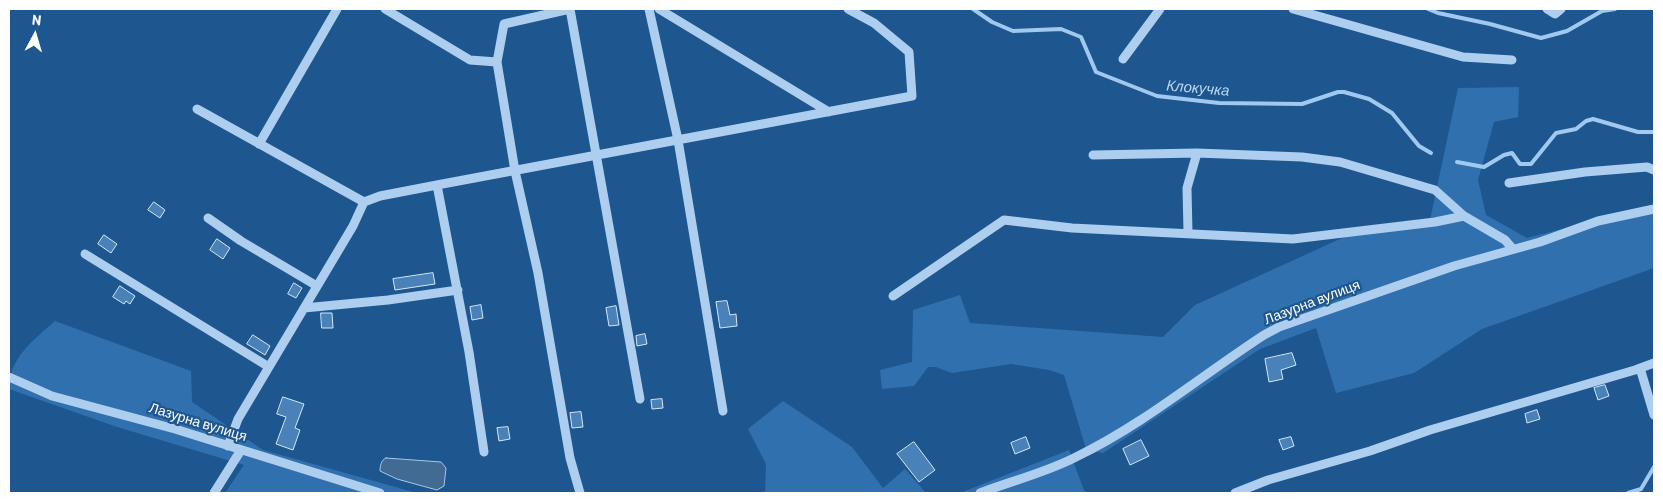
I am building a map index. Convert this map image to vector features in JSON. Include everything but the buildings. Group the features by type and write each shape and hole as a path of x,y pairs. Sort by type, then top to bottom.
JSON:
{"street":[{"path":"259,144 337,9"},
{"path":"384,9 470,60 497,62"},
{"path":"580,493 570,458 538,273 515,171 497,62 504,24 570,9 598,155 640,399"},
{"path":"649,9 678,140 723,411"},
{"path":"659,9 829,112"},
{"path":"228,446 238,419 353,226 364,202 380,196 912,96 909,52 874,23 848,9"},
{"path":"1123,59 1160,9"},
{"path":"1293,9 1468,58 1512,60"},
{"path":"1547,9 1555,14 1562,9"},
{"path":"197,109 364,202"},
{"path":"1188,232 1187,188 1197,153"},
{"path":"1093,155 1197,153 1316,158 1340,162 1435,190 1464,216 1506,240 1513,249"},
{"path":"1509,183 1585,172 1647,167 1654,170"},
{"path":"437,185 458,290 484,452"},
{"name":"Лазурна вулиця","path":"980,493 1061,464 1098,446 1146,417 1273,330 1398,284 1556,237 1592,222 1654,209"},
{"path":"893,296 1004,220 1072,228 1188,232 1293,239 1435,222 1464,216"},
{"path":"208,218 317,286"},
{"path":"85,254 269,367"},
{"path":"304,308 388,300 458,290"},
{"path":"1235,493 1268,480 1370,451 1483,413 1640,368 1654,362"},
{"path":"1640,368 1654,415"},
{"name":"Лазурна вулиця","path":"9,377 52,396 150,422 380,493"},
{"path":"214,493 241,450"}],"shaded area":[{"path":"1519,87 1518,117 1494,122 1478,180 1486,215 1527,238 1654,205 1654,268 1482,329 1414,373 1336,393 1316,328 1260,349 1103,453 1086,449 1064,375 1049,370 1011,364 952,373 936,367 928,367 914,386 882,389 880,370 912,362 913,310 960,295 970,323 1163,337 1195,305 1364,228 1430,220 1458,88"},
{"path":"55,321 191,371 192,402 263,450 417,493 225,493 244,465 117,427 9,389 10,378 18,358 31,342"},
{"path":"783,401 852,447 883,488 905,469 926,493 765,493 766,464 748,429"},
{"path":"1069,450 1085,493 960,493"},
{"path":"386,458 441,462 446,468 444,486 437,490 397,479 380,471 382,462"}],"waterway":[{"name":"Клокучка","path":"973,9 992,22 1013,31 1061,29 1081,37 1096,72 1157,96 1219,103 1302,104 1338,92 1344,92 1369,99 1392,113 1419,146 1431,153"},
{"path":"1428,9 1541,38 1567,31 1602,11 1615,9"},
{"name":"Клокучка","path":"1457,162 1484,167 1504,155 1512,153 1520,164 1531,164 1556,133 1576,129 1586,121 1593,119 1638,132 1654,132"},
{"path":"1628,493 1641,489 1654,467"}]}
